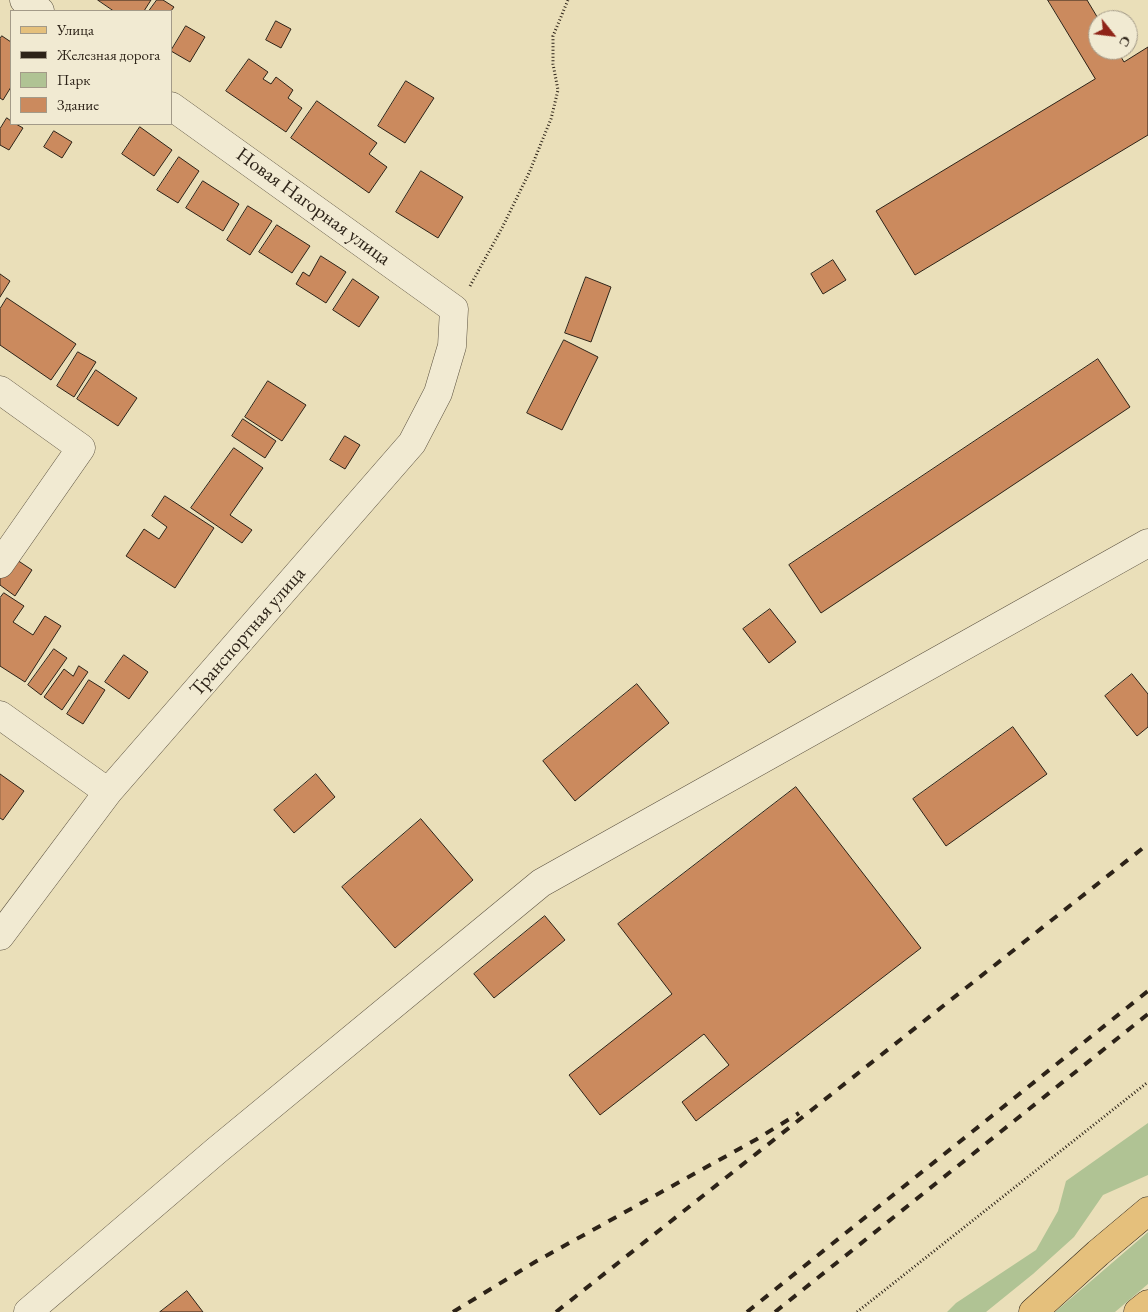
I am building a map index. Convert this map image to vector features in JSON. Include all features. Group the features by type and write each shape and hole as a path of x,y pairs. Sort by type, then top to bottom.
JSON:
{"main road":[{"path":"1033,1312 1148,1211"},
{"path":"1138,1312 1148,1304"}],"street":[{"path":"24,0 39,10"},
{"name":"Новая Нагорная улица","path":"172,107 454,309"},
{"name":"Транспортная улица","path":"0,936 108,792 412,444 438,393 452,346 454,309"},
{"path":"0,390 81,448 0,564"},
{"path":"28,1312 216,1151 541,882 1148,543"},
{"path":"0,715 108,792"}],"path":[{"path":"454,309 502,228 529,173 551,119 558,90 553,64 553,36 568,0"},
{"path":"857,1312 1148,1082"}],"green space":[{"path":"1148,1123 1148,1175 1103,1195 1074,1237 1033,1274 986,1312 947,1312 956,1303 1036,1250 1058,1211 1066,1181"},
{"path":"1148,1232 1148,1284 1115,1312 1055,1312"}],"building":[{"path":"98,0 151,0 145,10 113,10"},
{"path":"157,0 163,0 174,7 172,10 150,10"},
{"path":"1048,0 1087,0 1093,10 1088,10 1088,60 1123,60 1124,62 1127,60 1138,60 1138,53 1148,47 1148,135 915,275 876,211 1095,79"},
{"path":"276,21 291,29 281,48 266,40"},
{"path":"186,26 205,37 190,62 172,52"},
{"path":"2,36 10,41 10,89 3,100 0,98 0,39"},
{"path":"249,59 268,72 263,79 271,84 276,77 293,90 288,98 302,108 286,132 226,91"},
{"path":"406,81 434,98 405,143 378,126"},
{"path":"317,101 377,143 369,154 387,167 369,193 291,138"},
{"path":"7,118 10,120 10,125 18,125 23,128 9,150 0,145 0,129"},
{"path":"140,127 172,150 154,176 122,154"},
{"path":"54,131 72,142 62,158 44,147"},
{"path":"179,157 199,171 178,203 157,190"},
{"path":"421,171 463,197 438,238 396,212"},
{"path":"203,181 239,204 223,231 186,208"},
{"path":"248,206 272,221 250,255 227,240"},
{"path":"277,225 310,246 292,273 259,252"},
{"path":"321,256 346,272 326,303 296,284 303,272 309,276"},
{"path":"833,260 846,280 823,294 811,274"},
{"path":"0,274 10,281 0,297"},
{"path":"586,277 611,287 591,342 565,333"},
{"path":"353,279 379,297 359,327 333,310"},
{"path":"7,298 76,344 51,380 0,345 0,309"},
{"path":"564,340 598,357 562,430 527,413"},
{"path":"78,352 96,362 74,397 57,386"},
{"path":"1098,359 1130,407 821,613 789,565"},
{"path":"96,370 137,398 118,426 77,399"},
{"path":"268,381 306,405 282,441 245,417"},
{"path":"243,419 276,441 265,458 232,436"},
{"path":"345,436 360,445 345,469 330,460"},
{"path":"234,448 263,468 230,515 252,530 242,543 191,508"},
{"path":"165,496 214,528 175,588 126,556 144,529 159,539 167,527 152,516"},
{"path":"14,558 32,570 15,596 0,585 0,579"},
{"path":"4,593 24,606 13,622 33,635 45,616 61,626 25,682 0,666 0,598"},
{"path":"770,609 796,642 769,663 743,629"},
{"path":"54,649 67,658 41,695 28,685"},
{"path":"124,655 148,672 129,699 105,682"},
{"path":"79,666 88,672 62,710 44,697 64,669 73,676"},
{"path":"1132,674 1148,694 1148,727 1137,736 1105,696"},
{"path":"89,680 105,690 83,724 67,714"},
{"path":"637,684 669,723 575,801 543,761"},
{"path":"1013,727 1047,774 946,846 913,799"},
{"path":"0,774 24,791 3,820 0,818"},
{"path":"316,774 335,797 294,833 274,810"},
{"path":"796,787 921,948 696,1121 682,1102 729,1065 704,1034 600,1115 569,1075 672,994 618,924"},
{"path":"421,819 473,880 395,948 342,887"},
{"path":"545,916 565,940 494,998 474,974"},
{"path":"187,1291 203,1312 160,1312"}],"railway":[{"path":"556,1312 1148,844"},
{"path":"747,1312 1148,991"},
{"path":"775,1312 1148,1014"},
{"path":"453,1312 535,1262 757,1139 799,1113"}]}
